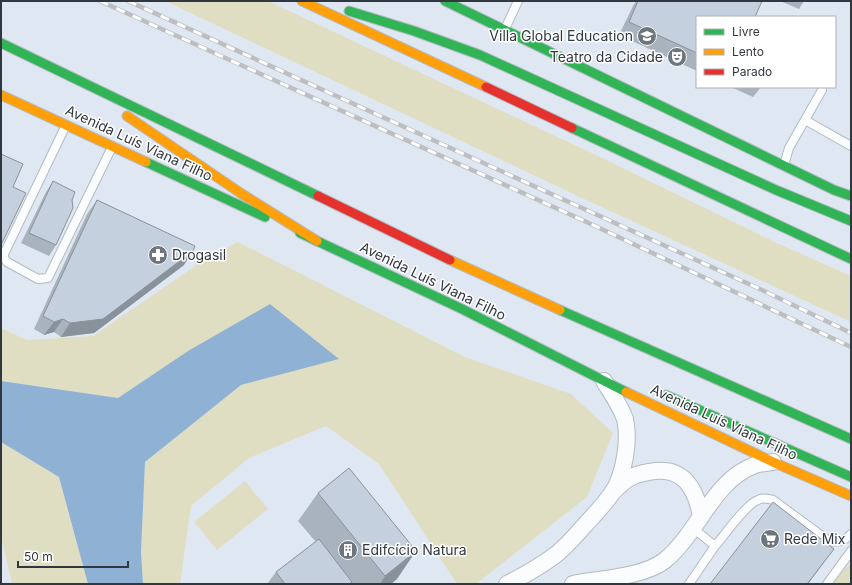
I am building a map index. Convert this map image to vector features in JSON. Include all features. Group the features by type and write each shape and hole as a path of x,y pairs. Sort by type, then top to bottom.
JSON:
{"main road":[{"path":"302,1 851,259"},
{"path":"318,1 414,31 480,54 776,190 851,221"},
{"path":"445,1 784,166 851,197"},
{"name":"Avenida Luís Viana Filho","path":"1,43 469,269 851,439"},
{"path":"60,71 242,194 317,241"},
{"name":"Avenida Luís Viana Filho","path":"1,94 462,309 604,381 773,462 851,496"},
{"path":"462,309 570,353"},
{"path":"656,390 851,477"}],"street":[{"path":"604,381 618,403 625,420 627,436 623,465 613,492"},
{"path":"579,583 620,576 655,566 673,552 697,523 720,491 738,475 756,465 773,462"},
{"path":"506,584 532,571 556,555 574,538 613,492 626,480 644,473 656,470 667,471 677,475 687,482 694,491 698,502 697,523"}],"lane":[{"path":"505,30 518,1"},
{"path":"784,166 789,148 822,90"},
{"path":"805,120 851,146"},
{"path":"66,125 4,254 4,258 7,262 38,279 48,278 112,146"},
{"path":"689,584 715,546 749,506 757,500 764,498 773,500 830,540 836,542 843,541 851,534"},
{"path":"697,523 715,546"},
{"path":"827,584 851,551"}],"shaded area":[{"path":"165,1 268,1 598,156 777,243 851,276 851,322 582,198"},
{"path":"238,242 465,357 571,394 613,433 587,497 476,584 457,584 379,464 326,426 249,458 191,506 180,584 143,584 141,552 145,462 241,385 339,358 188,351 118,398 1,381 1,328 27,340 93,336 204,260"},
{"path":"1,442 59,477 88,584 12,584 1,536"},
{"path":"245,481 268,509 217,550 194,522"},
{"path":"851,562 851,584 831,584"}],"water":[{"path":"270,304 339,359 241,385 145,462 141,552 143,584 88,584 59,477 1,442 1,381 118,398 188,351"}],"building":[{"path":"638,1 762,1 755,16 696,16 696,53 629,22"},
{"path":"1,154 23,164 13,187 26,193 1,245"},
{"path":"53,181 75,192 72,200 73,208 56,245 29,233"},
{"path":"97,200 195,246 193,251 103,319 70,323 63,319 54,322 43,316"},
{"path":"349,468 416,551 385,576 318,493"},
{"name":"Rede Mix","path":"773,502 834,549 807,584 710,584"},
{"path":"319,539 352,582 349,584 285,584 276,572"}],"railway":[{"path":"100,1 591,224 851,347"},
{"path":"128,1 762,290 851,333"}],"traffic: fast":[{"path":"445,1 834,190 851,196"},
{"path":"349,11 414,31 480,55 776,190 851,221"},
{"path":"1,43 318,196"},
{"path":"572,128 851,259"},
{"path":"146,162 265,217"},
{"path":"300,233 462,309 626,392"},
{"path":"560,310 851,439"},
{"path":"666,395 851,477"}],"traffic: slow":[{"path":"302,1 486,87"},
{"path":"1,95 146,162"},
{"path":"127,116 242,194 317,241"},
{"path":"450,260 560,310"},
{"path":"626,392 773,462 851,496"}],"traffic: jam":[{"path":"486,87 572,128"},
{"path":"318,196 450,260"}],"place":[{"name":"Villa Global Education","path":"647,36"},
{"name":"Teatro da Cidade","path":"677,57"},
{"name":"Drogasil","path":"158,255"},
{"name":"Rede Mix","path":"770,539"},
{"name":"Edifcício Natura","path":"348,550"}]}
